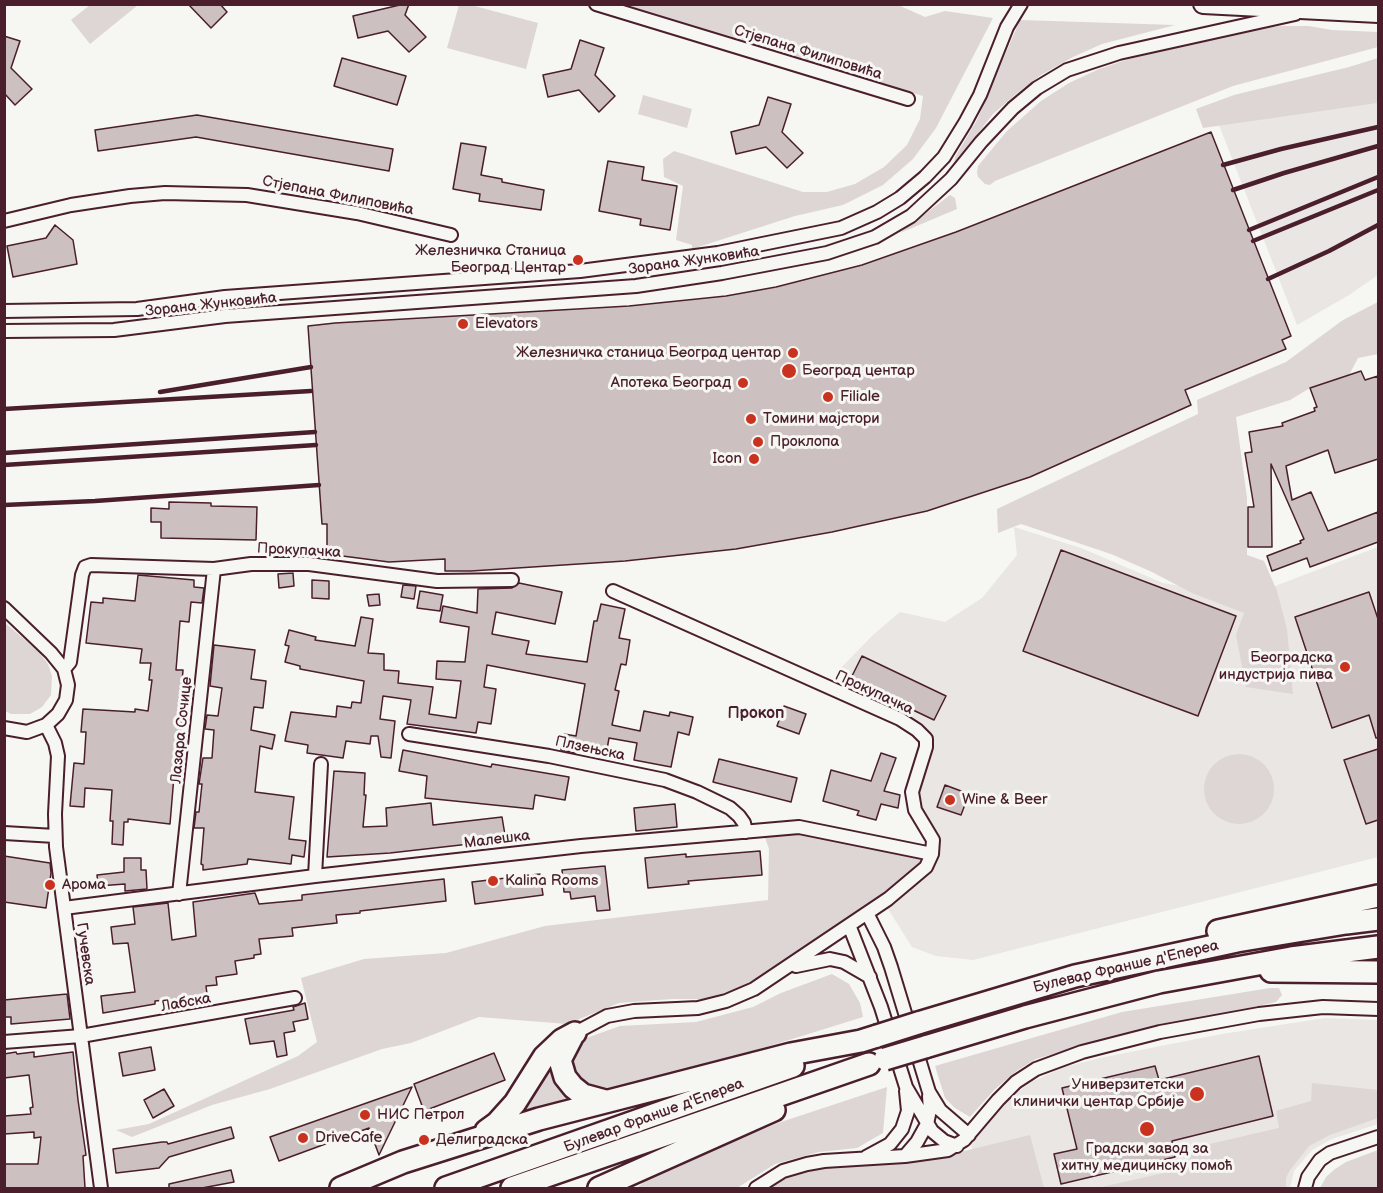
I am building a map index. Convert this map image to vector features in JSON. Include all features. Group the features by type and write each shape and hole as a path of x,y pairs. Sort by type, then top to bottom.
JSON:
{"highway":[{"path":"1075,976 1161,945 1374,896"},
{"name":"Булевар Франше д'Епереа","path":"446,1188 869,1038 1075,976 1237,941 1378,919"},
{"name":"Булевар Франше д'Епереа","path":"512,1188 877,1062 1095,998 1160,982 1291,958 1378,947"},
{"path":"1220,971 1378,972"},
{"path":"1328,972 1378,983"},
{"path":"574,1032 560,1060 565,1077 583,1095 609,1101"},
{"path":"479,1137 497,1123 515,1104 544,1057 574,1032"},
{"path":"341,1188 403,1162 539,1119 791,1054 869,1038"},
{"path":"599,1188 877,1062"},
{"path":"622,1188 637,1172"}],"main road":[{"path":"1203,4 1378,13"}],"street":[{"name":"Стјепана Филиповића","path":"596,4 908,99"},
{"name":"Зорана Жунковића","path":"4,311 137,309 225,297 580,272 718,253 818,233 858,221 888,206 915,186 934,168 952,145 980,95 1007,27 1021,4"},
{"name":"Зорана Жунковића","path":"4,331 114,330 225,316 636,286 722,273 827,253 875,237 918,210 951,179 998,122 1037,88 1067,70 1128,51 1314,10"},
{"name":"Стјепана Филиповића","path":"4,222 48,209 120,197 165,194 247,195 366,214 451,236"},
{"name":"Прокупачка","path":"64,669 70,662 85,567 97,565 214,569 251,564 309,564 437,581 512,580"},
{"name":"Лазара Сочице","path":"179,894 214,569"},
{"name":"Прокупачка","path":"614,591 900,719 917,730 926,738 926,747 912,792 915,810 933,840 932,854"},
{"path":"4,608 51,653 64,669 68,685 66,700 58,714 46,725 27,732 4,728"},
{"name":"Гучевска","path":"46,725 55,743 58,756 55,836 101,1188"},
{"name":"Плзењска","path":"409,734 549,756 665,780 730,808 739,816 746,832"},
{"path":"315,876 321,764"},
{"name":"Малешка","path":"64,908 315,876 581,846 799,826 932,854"},
{"path":"4,832 55,836"},
{"path":"574,1032 598,1019 621,1013 686,1009 711,1005 741,995 780,972 888,899 926,867 932,854"},
{"path":"867,913 891,967 929,1092 930,1110 927,1124 917,1142 905,1156"},
{"path":"849,925 870,977 906,1087 927,1124 944,1141 957,1146"},
{"path":"780,972 805,963 830,959 844,962 870,977"},
{"name":"Лабска","path":"4,1042 81,1036 296,998"},
{"path":"756,1188 775,1175 791,1168 824,1161 941,1152 957,1146 1017,1082 1036,1069 1082,1052 1160,1032 1259,1014 1323,1007 1378,1009"},
{"path":"857,1160 878,1151 897,1137 908,1111 906,1087"},
{"path":"929,1092 940,1110 969,1135"},
{"path":"1305,1188 1308,1177 1320,1160 1330,1153 1378,1137"}],"shaded area":[{"path":"896,4 925,17 945,11 993,18 936,128 913,159 883,185 843,205 795,216 692,249 692,245 676,240 683,186 664,177 663,159 674,151 803,192 827,192 855,184 884,167 907,145 920,119 923,96 620,5"},
{"path":"90,5 138,5 90,44 71,20"},
{"path":"459,5 471,5 538,23 526,69 447,48"},
{"path":"1020,20 1175,25 1102,44 1041,75 993,114 954,164 955,157 977,120"},
{"path":"1281,26 1378,32 1378,47 1233,86 995,181 990,185 985,184 978,177 978,166 1007,131 1041,101 1069,83 1099,69 1129,59 1256,29"},
{"path":"1378,58 1378,103 1203,128 1196,109 1234,95"},
{"path":"643,95 692,109 687,128 638,114"},
{"path":"1378,103 1378,275 1297,325 1219,125"},
{"path":"950,195 955,198 957,209 900,233"},
{"path":"1378,302 1378,354 1358,358 1349,375 1310,388 1290,400 1236,417 1247,498 1247,555 1264,561 1277,591 1287,629 1293,694 1246,687 1236,635 1244,613 1192,593 1111,554 1021,524 998,533 997,509 1198,414 1197,400 1286,362 1343,320"},
{"path":"1014,527 1081,548 1163,583 1246,597 1378,547 1378,857 973,960 936,956 912,947 885,904 932,854 912,792 926,747 913,720 897,708 835,674 873,635 900,612 945,622 982,598 1017,555"},
{"path":"4,622 38,651 48,664 52,676 51,695 42,707 30,714 11,714 5,711"},
{"path":"1239,754 1252,757 1264,764 1271,776 1274,789 1271,802 1264,814 1252,821 1239,824 1226,821 1214,814 1207,802 1204,789 1207,776 1214,764 1226,757"},
{"path":"762,829 890,841 925,860 882,897 769,972 738,988 706,999 619,1003 567,1024 479,1017 411,1043 382,1049 270,1089 212,1105 132,1137 116,1130 149,1124 298,1056 317,1042 301,978 364,959 446,953 545,926 768,900 769,849"},
{"path":"832,974 849,984 860,1003 863,1017 641,1086 602,1089 584,1082 573,1073 569,1061 581,1040 620,1026 696,1022 753,1007 781,993"},
{"path":"1279,988 1282,995 1276,1002 1070,1049 1036,1059 995,1089 970,1117 955,1108 945,1098 935,1066 1122,1012"},
{"name":"Универзитетски клинички центар Србије","path":"1325,1018 1378,1020 1378,1124 1332,1139 1312,1150 1294,1171 1290,1188 980,1188 970,1140 999,1106 1031,1082 1064,1067 1100,1058 1222,1034"},
{"path":"550,1066 555,1077 573,1100 523,1112"},
{"path":"1312,1083 1378,1090 1378,1118 1330,1135 1309,1146 1290,1170 1286,1178 1286,1188 1097,1188 1191,1167 1188,1149 1279,1128 1276,1111 1311,1101"},
{"path":"887,1087 883,1133 857,1148 819,1152 775,1164 737,1188 637,1188 649,1177 778,1123"},
{"path":"1030,1135 1044,1188 769,1188 784,1179 824,1167 868,1166 948,1155"},
{"path":"1378,1150 1378,1188 1320,1188 1326,1177 1335,1169 1346,1162"}],"building":[{"path":"188,4 220,4 227,12 211,28"},
{"path":"409,4 405,15 426,37 409,52 388,31 358,38 353,16"},
{"path":"4,36 20,41 11,68 32,89 15,105 4,93"},
{"path":"580,40 604,48 595,75 615,96 599,112 579,90 548,97 543,75 571,69"},
{"path":"342,58 406,76 397,105 334,86"},
{"path":"768,97 791,104 782,132 803,153 787,168 766,147 736,154 731,132 759,125"},
{"path":"197,115 393,149 389,171 196,137 98,151 95,130"},
{"name":"Железничка станица Београд центар","path":"1211,132 1291,336 1282,340 1286,349 1185,390 1191,405 1030,477 927,511 832,532 736,549 625,561 471,571 445,571 445,559 389,562 327,554 327,524 322,524 308,326 629,306 726,296 776,287 862,265 956,232"},
{"path":"461,143 486,147 481,175 502,179 502,182 544,190 541,210 479,201 480,194 453,189"},
{"path":"608,161 644,167 642,180 677,186 670,230 640,225 641,219 599,211"},
{"path":"55,225 73,240 77,264 13,277 7,246 46,238"},
{"path":"1361,371 1365,380 1378,376 1378,459 1335,473 1328,450 1286,466 1292,500 1311,492 1328,531 1378,512 1378,542 1310,567 1307,558 1272,571 1267,556 1301,543 1300,541 1304,539 1271,464 1272,547 1248,547 1248,507 1254,507 1245,453 1252,452 1249,432 1283,426 1282,423 1315,411 1314,408 1317,407 1310,388"},
{"path":"169,502 257,507 256,540 161,538 161,522 151,522 151,508 169,509"},
{"path":"1061,550 1236,616 1198,716 1023,651"},
{"path":"293,573 294,586 279,588 278,574"},
{"path":"138,575 194,580 194,587 204,588 202,603 191,602 189,622 180,621 176,670 183,670 182,683 188,684 187,697 184,696 177,765 175,764 170,824 128,819 128,822 124,822 123,845 112,844 113,821 110,821 112,790 85,788 84,807 70,806 74,763 84,764 86,732 81,732 83,709 148,711 152,680 149,680 151,663 140,663 142,649 86,643 91,602 103,603 103,598 135,601"},
{"path":"312,580 329,581 329,599 312,598"},
{"path":"519,583 562,592 555,624 496,612 492,634 529,641 526,654 587,662 594,621 597,621 601,604 625,609 619,638 630,640 626,665 621,664 615,690 619,691 612,725 640,731 644,711 669,716 670,712 693,717 689,735 678,732 671,767 634,760 637,743 609,738 606,755 577,749 576,753 561,750 564,734 576,736 585,684 487,665 484,687 496,689 491,724 478,722 476,733 407,724 411,700 383,696 380,719 395,721 391,758 381,757 378,736 371,736 370,744 346,741 343,758 307,753 308,745 285,741 291,712 336,717 337,706 351,708 352,702 361,703 364,681 300,669 300,666 285,662 289,646 285,645 289,630 316,637 315,640 355,646 361,617 373,619 368,653 384,654 384,670 399,671 398,683 433,687 429,714 456,718 461,681 436,679 437,661 465,662 469,627 440,622 443,606 477,613 478,589 512,588"},
{"path":"403,585 416,586 414,599 401,597"},
{"path":"420,591 443,595 440,611 417,608"},
{"name":"Београдска индустрија пива","path":"1369,592 1378,619 1378,738 1376,738 1369,715 1332,728 1295,617"},
{"path":"379,594 380,605 369,606 367,595"},
{"path":"214,645 255,650 251,679 266,681 263,708 254,707 251,730 275,735 272,749 260,746 255,792 294,797 289,839 306,841 304,857 292,855 291,864 248,859 247,864 203,870 201,864 204,828 194,828 196,812 199,812 202,784 199,784 203,758 212,758 214,730 205,729 207,715 218,716 222,688 210,686"},
{"path":"862,656 946,696 934,720 850,680"},
{"path":"784,706 806,714 799,734 777,726"},
{"path":"1378,749 1378,820 1366,824 1344,760"},
{"path":"403,750 491,767 492,764 569,777 565,800 535,795 533,809 425,798 427,776 399,771"},
{"path":"881,753 896,758 884,791 900,795 898,808 881,804 876,820 857,815 859,811 823,801 831,770 871,781"},
{"path":"719,759 797,778 791,802 713,782"},
{"path":"334,771 365,773 364,795 366,795 363,827 387,826 386,808 431,803 433,825 502,817 505,835 495,836 496,841 390,853 327,857"},
{"path":"945,785 969,794 961,815 937,807"},
{"path":"675,804 677,827 636,831 634,808"},
{"path":"760,851 762,875 688,881 689,884 648,888 645,858"},
{"path":"4,856 50,863 51,873 46,908 4,902"},
{"path":"124,858 141,858 141,870 146,870 147,889 125,891 125,884 98,886 97,875 124,872"},
{"path":"605,866 610,910 597,911 595,896 571,899 570,892 564,892 562,870"},
{"path":"540,874 543,895 475,904 472,882"},
{"path":"444,879 446,901 336,915 337,923 292,928 293,936 259,939 261,954 254,955 254,958 235,961 237,974 216,977 217,985 206,986 208,1002 188,1005 187,998 155,1001 155,1004 103,1013 101,996 135,992 128,943 113,944 111,927 135,924 133,907 168,903 172,940 196,936 193,902 255,893 259,904 302,900 302,895"},
{"path":"67,994 70,1019 11,1024 11,1017 4,1017 4,1000"},
{"path":"305,1003 308,1019 293,1022 295,1031 284,1033 287,1055 277,1057 274,1041 250,1044 245,1019 294,1010 293,1007"},
{"path":"151,1047 155,1070 123,1076 119,1053"},
{"path":"16,1052 17,1054 34,1052 34,1057 73,1052 86,1155 83,1156 85,1188 4,1188 4,1164 38,1164 41,1137 34,1138 34,1132 4,1134 4,1116 31,1114 30,1108 33,1107 29,1075 4,1078 4,1054"},
{"path":"494,1053 505,1080 424,1111 414,1084"},
{"name":"Градски завод за хитну медицинску помоћ","path":"1259,1056 1273,1116 1172,1141 1175,1157 1061,1184 1054,1154 1077,1149 1062,1088 1155,1066 1159,1080"},
{"path":"412,1087 379,1155 369,1128 279,1161 270,1137"},
{"path":"164,1089 174,1106 153,1118 144,1100"},
{"path":"231,1127 234,1138 169,1157 159,1168 116,1173 113,1149 162,1142 168,1144"},
{"path":"231,1170 234,1182 202,1188 169,1188 169,1184"}],"railway":[{"path":"1223,165 1378,127"},
{"path":"1233,190 1378,146"},
{"path":"1249,230 1378,177"},
{"path":"1253,241 1378,190"},
{"path":"1268,279 1378,225"},
{"path":"160,392 311,367"},
{"path":"4,409 311,391"},
{"path":"4,453 315,432"},
{"path":"4,465 316,445"},
{"path":"4,505 319,485"}],"place":[{"name":"Железничка Станица Београд Центар","path":"578,260"},
{"name":"Elevators","path":"463,324"},
{"name":"Железничка станица Београд центар","path":"793,353"},
{"name":"Београд центар","path":"789,371"},
{"name":"Апотека Београд","path":"743,383"},
{"name":"Filiale","path":"828,397"},
{"name":"Томини мајстори","path":"751,419"},
{"name":"Проклопа","path":"758,442"},
{"name":"Icon","path":"754,459"},
{"name":"Београдска индустрија пива","path":"1345,667"},
{"name":"Wine & Beer","path":"950,800"},
{"name":"Kalina Rooms","path":"493,881"},
{"name":"Арома","path":"50,885"},
{"name":"Универзитетски клинички центар Србије","path":"1197,1094"},
{"name":"НИС Петрол","path":"365,1115"},
{"name":"Градски завод за хитну медицинску помоћ","path":"1147,1129"},
{"name":"DriveCafe","path":"303,1138"},
{"name":"Делиградска","path":"424,1140"}],"district":[{"name":"Прокоп","path":"756,714"}]}
